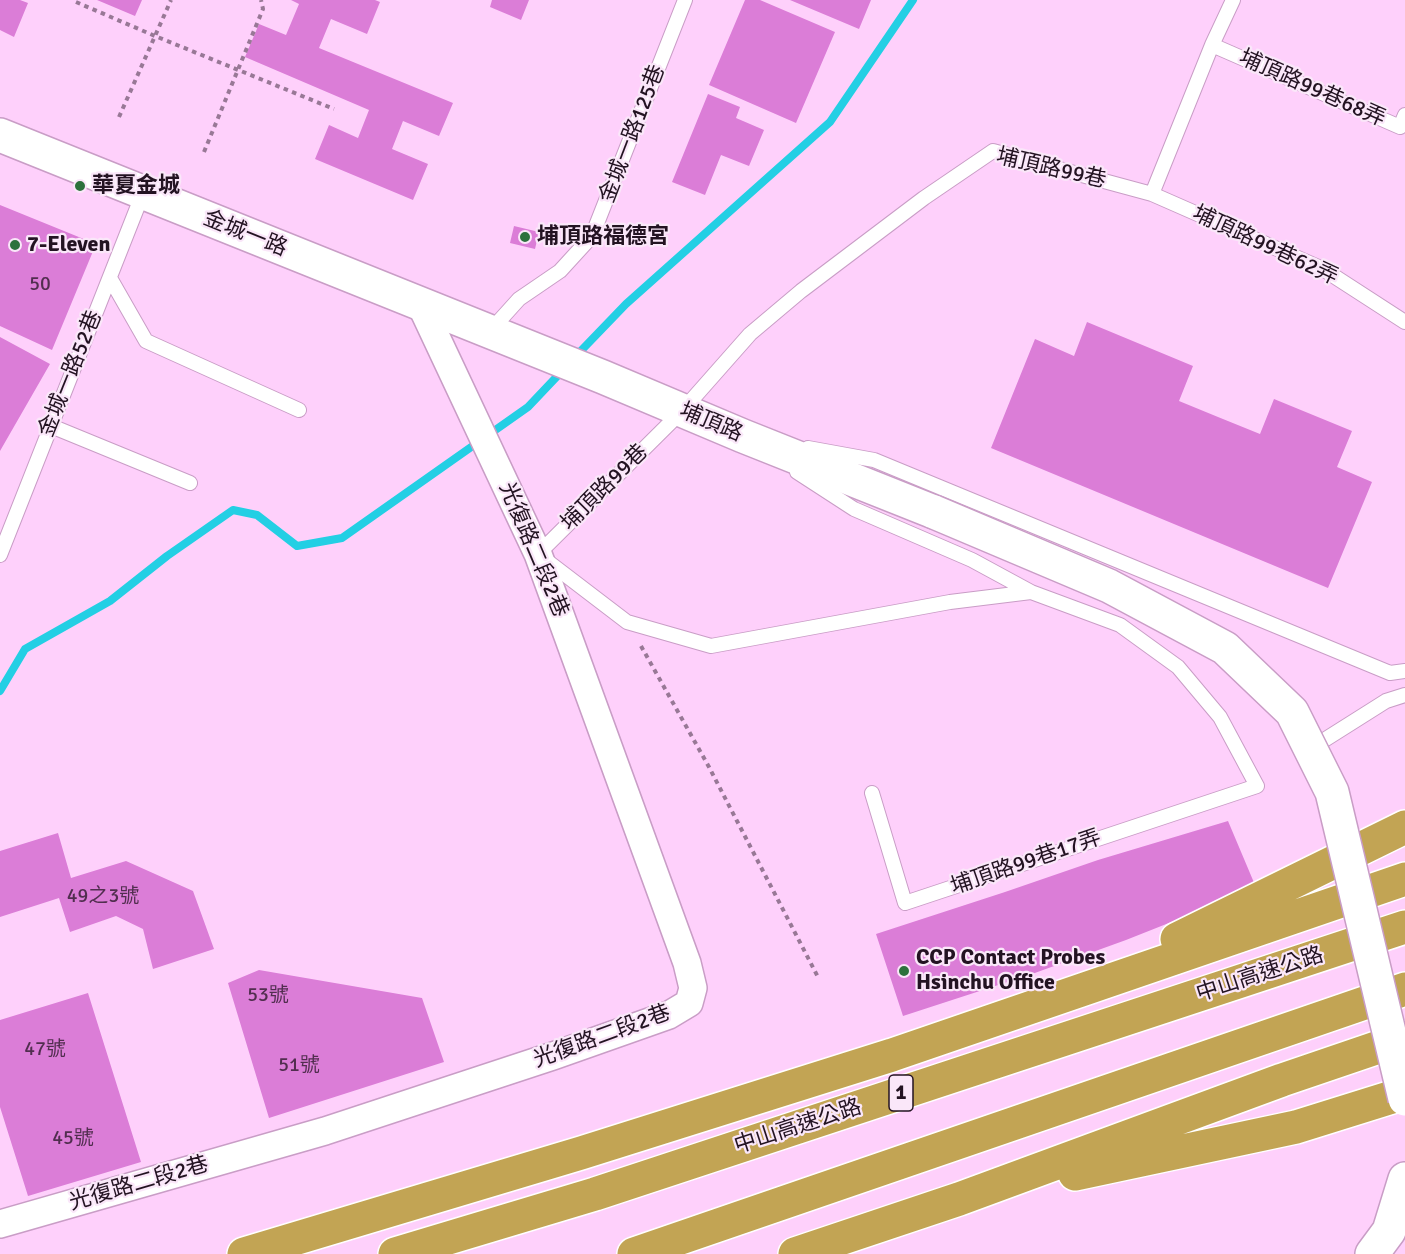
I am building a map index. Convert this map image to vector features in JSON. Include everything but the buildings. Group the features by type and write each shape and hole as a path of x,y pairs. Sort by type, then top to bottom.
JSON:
{"highway":[{"path":"892,1055 1175,940 1404,827"},
{"path":"244,1254 581,1153 892,1055 1405,879"},
{"name":"中山高速公路","path":"395,1254 595,1194 1405,927"},
{"path":"634,1254 1405,989"},
{"path":"795,1254 959,1199 1282,1080 1405,1038"},
{"path":"959,1199 1296,1127 1405,1093"}],"street":[{"name":"金城一路","path":"0,135 490,332"},
{"name":"光復路二段2巷","path":"0,1224 325,1131 553,1056 669,1015 689,1003 693,988 687,963 538,554 421,305"},
{"name":"埔頂路","path":"490,332 934,512 1109,586 1225,648 1292,712 1332,792 1405,1099"},
{"path":"1372,1254 1389,1231 1405,1179"}],"lane":[{"name":"金城一路125巷","path":"490,332 519,299 560,271 592,236 685,0"},
{"path":"1152,194 1212,45 1233,0"},
{"name":"埔頂路99巷68弄","path":"1212,45 1400,127 1405,115"},
{"name":"埔頂路99巷","path":"538,554 682,411 750,334 801,291 924,198 993,151 1152,194"},
{"name":"金城一路52巷","path":"0,555 143,193"},
{"name":"埔頂路99巷62弄","path":"1152,194 1323,269 1405,322"},
{"path":"110,278 146,341 299,410"},
{"path":"51,426 190,483"},
{"path":"743,436 854,509 972,560 1031,592"},
{"path":"743,436 874,460 1390,673 1405,671"},
{"path":"538,554 627,621 711,646 950,602 1031,592"},
{"name":"埔頂路99巷17弄","path":"872,792 905,903 1257,786 1220,717 1178,667 1120,625 1031,592"},
{"path":"1310,749 1386,701 1405,694"}],"path":[{"path":"119,117 171,0"},
{"path":"204,152 263,9 261,0"},
{"path":"75,2 334,109"},
{"path":"627,621 710,767 819,979"}],"waterway":[{"path":"574,358 626,304 830,122 913,0"},
{"path":"0,691 25,649 110,601 167,556 233,510 257,515 297,546 342,538 528,407 564,369"}],"place":[{"name":"華夏金城","path":"80,186"},
{"name":"埔頂路福德宮","path":"525,237"},
{"name":"7-Eleven","path":"15,245"},
{"name":"CCP Contact Probes Hsinchu Office","path":"904,971"}]}
